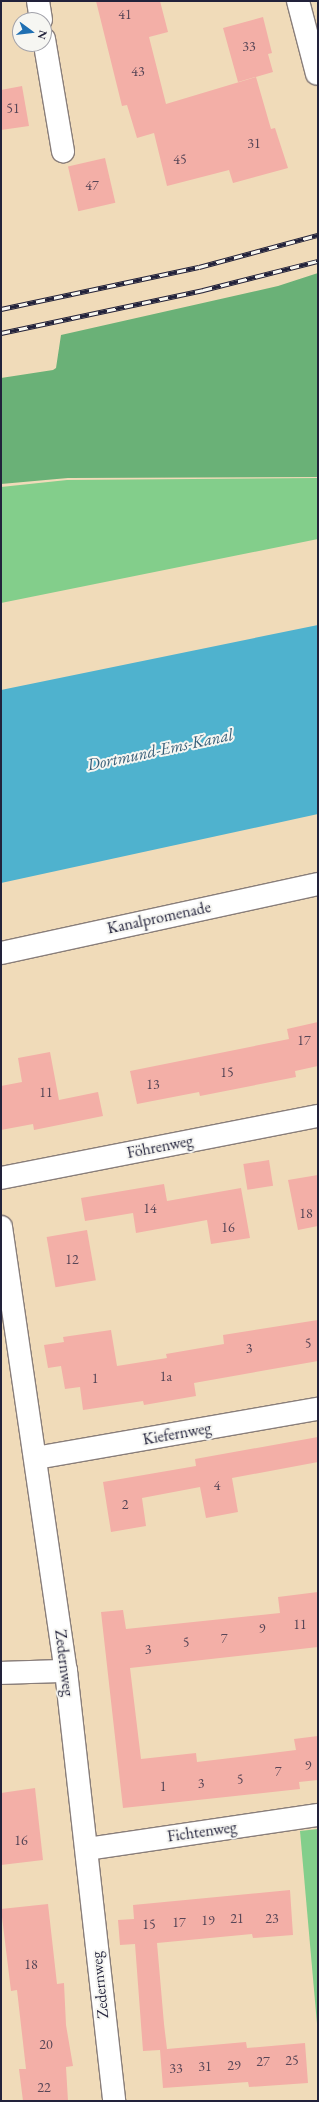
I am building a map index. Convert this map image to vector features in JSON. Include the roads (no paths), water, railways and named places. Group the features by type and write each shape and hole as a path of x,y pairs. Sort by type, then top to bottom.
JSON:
{"street":[{"path":"38,1 40,12"},
{"path":"298,1 317,74"},
{"path":"46,52 63,151"},
{"name":"Kanalpromenade","path":"1,953 318,884"},
{"name":"Föhrenweg","path":"1,1178 318,1116"},
{"name":"Zedernweg","path":"1,1227 66,1670 114,2101"},
{"name":"Kiefernweg","path":"36,1458 318,1409"},
{"path":"1,1673 66,1670"},
{"name":"Fichtenweg","path":"87,1849 318,1815"}],"water":[{"name":"Dortmund-Ems-Kanal","path":"318,625 318,814 1,883 1,690"}],"railway":[{"path":"1,309 199,267 318,235"},
{"path":"1,333 203,290 318,261"}]}
